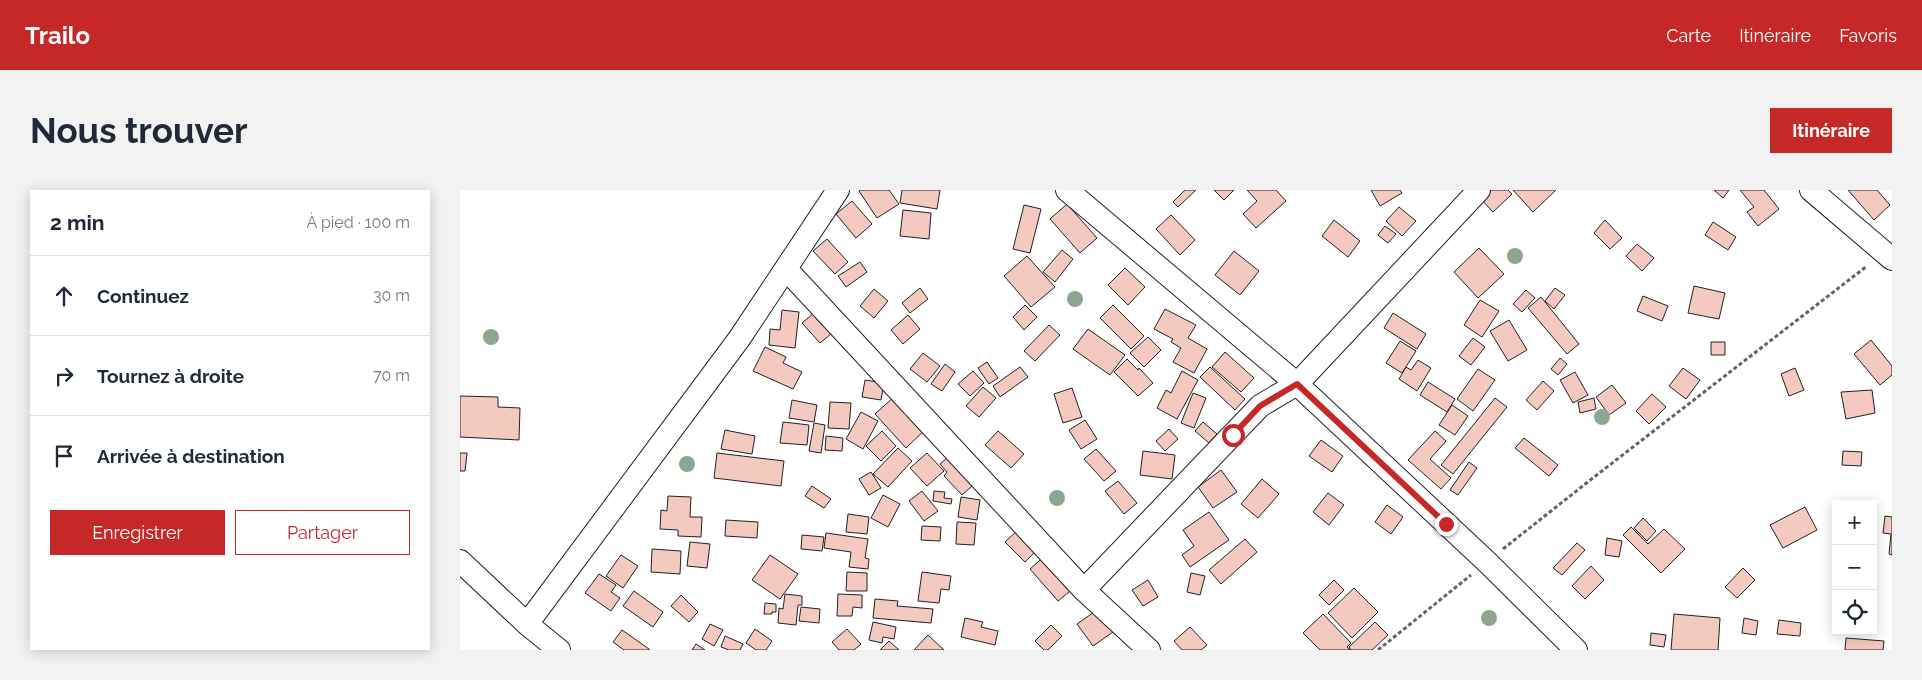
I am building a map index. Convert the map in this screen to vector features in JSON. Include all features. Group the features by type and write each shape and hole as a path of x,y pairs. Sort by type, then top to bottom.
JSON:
{"street":[{"path":"527,624 739,339 838,190"},
{"path":"1067,190 1297,384 1487,562 1576,650"},
{"path":"1084,590 1260,406 1297,384 1479,190"},
{"path":"1811,190 1888,256"},
{"path":"786,269 1084,590 1149,650"},
{"path":"460,561 527,624 559,650"}],"path":[{"path":"1378,650 1589,480 1888,256"}],"building":[{"path":"889,190 899,204 877,218 859,191"},
{"path":"902,190 940,190 937,209 900,203"},
{"path":"1185,190 1196,190 1178,207 1173,202"},
{"path":"1214,190 1234,190 1224,200"},
{"path":"1247,190 1276,190 1286,201 1256,228 1243,214 1257,201"},
{"path":"1371,190 1400,190 1402,193 1380,206"},
{"path":"1489,190 1508,190 1512,194 1493,212 1480,198"},
{"path":"1513,190 1556,190 1533,212"},
{"path":"1714,190 1729,190 1723,198"},
{"path":"1740,190 1764,190 1779,209 1758,226 1747,212 1754,207"},
{"path":"1848,190 1877,190 1890,205 1874,220"},
{"path":"852,201 872,224 856,238 836,214"},
{"path":"1067,204 1097,238 1080,253 1050,219"},
{"path":"1024,205 1041,209 1030,253 1013,249"},
{"path":"1399,207 1416,221 1402,236 1386,221"},
{"path":"903,210 931,213 929,239 900,236"},
{"path":"1171,215 1195,240 1180,255 1156,229"},
{"path":"1334,220 1360,241 1348,257 1322,236"},
{"path":"1605,220 1622,238 1610,249 1594,233"},
{"path":"1713,222 1736,237 1728,250 1705,235"},
{"path":"1385,226 1396,234 1388,243 1378,235"},
{"path":"827,239 848,262 835,274 813,251"},
{"path":"1637,244 1654,258 1642,271 1626,256"},
{"path":"1479,248 1504,274 1478,298 1454,272"},
{"path":"1062,250 1073,259 1055,282 1043,272"},
{"path":"1234,251 1259,271 1240,295 1215,275"},
{"path":"1027,256 1055,287 1031,307 1004,276"},
{"path":"860,262 867,272 846,287 838,276"},
{"path":"1125,268 1145,287 1128,305 1108,285"},
{"path":"1694,286 1725,293 1719,319 1688,313"},
{"path":"920,288 928,299 910,313 902,303"},
{"path":"1555,288 1565,295 1554,309 1545,301"},
{"path":"874,289 888,301 874,318 860,306"},
{"path":"1526,290 1535,298 1522,312 1513,304"},
{"path":"1643,296 1668,306 1662,321 1637,311"},
{"path":"1541,297 1579,344 1567,354 1528,308"},
{"path":"1480,300 1499,311 1482,337 1464,325"},
{"path":"1025,305 1037,317 1024,330 1013,317"},
{"path":"1113,305 1144,336 1131,349 1100,318"},
{"path":"1165,309 1196,325 1188,338 1207,349 1194,373 1173,362 1181,348 1171,342 1173,339 1154,329"},
{"path":"782,310 799,312 795,348 769,345 770,329 780,330"},
{"path":"1393,313 1426,334 1417,349 1384,328"},
{"path":"813,314 831,334 820,343 802,323"},
{"path":"908,315 920,329 903,344 891,330"},
{"path":"1509,320 1527,350 1508,361 1490,331"},
{"path":"1049,325 1060,335 1035,361 1024,351"},
{"path":"1088,329 1125,355 1110,375 1073,349"},
{"path":"1148,337 1161,350 1144,367 1130,353"},
{"path":"1473,338 1485,347 1471,365 1459,356"},
{"path":"1871,340 1892,366 1892,375 1880,385 1854,354"},
{"path":"1400,341 1416,351 1402,373 1386,363"},
{"path":"1711,342 1725,342 1725,355 1711,355"},
{"path":"765,347 786,357 783,363 802,372 793,389 753,371"},
{"path":"1225,352 1254,378 1241,392 1212,367"},
{"path":"923,353 940,366 927,382 910,369"},
{"path":"1560,358 1567,364 1558,375 1551,369"},
{"path":"1127,359 1138,370 1139,368 1153,383 1138,396 1114,372"},
{"path":"1418,360 1431,368 1417,391 1399,379 1406,367 1411,370"},
{"path":"987,362 998,378 989,384 978,368"},
{"path":"945,364 955,372 942,391 931,384"},
{"path":"1020,367 1028,377 1000,397 993,386"},
{"path":"1210,367 1245,399 1235,410 1200,377"},
{"path":"1683,368 1700,380 1686,399 1669,386"},
{"path":"1795,368 1804,390 1789,396 1781,374"},
{"path":"1478,369 1495,380 1473,411 1457,399"},
{"path":"973,371 984,383 970,396 958,384"},
{"path":"1182,371 1198,380 1177,419 1157,408 1166,390 1171,393"},
{"path":"1575,372 1588,395 1573,403 1560,380"},
{"path":"865,380 884,383 881,400 862,397"},
{"path":"1543,381 1554,391 1537,410 1526,400"},
{"path":"1428,382 1455,399 1447,412 1420,395"},
{"path":"1612,385 1626,403 1609,415 1596,397"},
{"path":"983,387 996,398 979,417 966,406"},
{"path":"1072,388 1082,417 1063,423 1054,394"},
{"path":"1872,390 1875,413 1846,419 1841,392"},
{"path":"1193,393 1206,398 1194,428 1181,423"},
{"path":"1652,394 1666,407 1649,424 1636,411"},
{"path":"896,395 927,428 906,448 875,414"},
{"path":"460,396 498,397 498,407 520,408 519,440 460,437"},
{"path":"1495,398 1507,407 1453,474 1441,465"},
{"path":"1594,398 1596,409 1580,413 1578,402"},
{"path":"792,400 817,405 814,422 789,418"},
{"path":"830,402 851,403 849,429 828,428"},
{"path":"1452,405 1468,416 1455,435 1439,425"},
{"path":"861,412 878,421 863,449 846,439"},
{"path":"1085,420 1097,439 1081,449 1069,430"},
{"path":"783,422 809,425 807,445 780,443"},
{"path":"1203,422 1217,434 1209,443 1195,431"},
{"path":"814,423 825,425 821,453 809,451"},
{"path":"1169,429 1178,439 1165,451 1156,441"},
{"path":"725,430 755,436 752,454 721,449"},
{"path":"882,431 896,446 881,461 866,446"},
{"path":"998,431 1024,454 1011,468 985,445"},
{"path":"1435,431 1446,441 1430,459 1451,478 1441,489 1408,460"},
{"path":"826,436 843,438 842,451 825,450"},
{"path":"1524,438 1558,465 1549,476 1515,448"},
{"path":"1321,440 1343,456 1332,472 1309,456"},
{"path":"898,448 912,461 888,487 873,474"},
{"path":"1096,449 1116,471 1104,481 1084,459"},
{"path":"955,451 981,478 962,495 944,476 947,472 940,464"},
{"path":"1143,451 1175,455 1172,479 1140,475"},
{"path":"1843,451 1862,452 1861,466 1842,465"},
{"path":"460,453 467,453 465,471 460,471"},
{"path":"717,453 784,461 781,486 714,478"},
{"path":"927,453 944,471 927,486 910,468"},
{"path":"1469,462 1477,468 1458,495 1450,490"},
{"path":"1221,470 1237,492 1213,508 1198,487"},
{"path":"871,472 881,488 869,495 859,479"},
{"path":"1262,479 1279,494 1258,518 1241,504"},
{"path":"1118,481 1137,503 1124,514 1105,491"},
{"path":"812,486 831,499 824,508 805,496"},
{"path":"922,491 938,511 924,521 909,501"},
{"path":"934,491 945,492 944,498 952,499 951,504 933,501"},
{"path":"1328,493 1344,505 1329,525 1313,512"},
{"path":"883,495 900,504 888,527 871,518"},
{"path":"668,496 691,497 690,517 702,517 701,537 678,536 678,530 660,529 661,510 667,511"},
{"path":"961,497 980,500 977,520 958,517"},
{"path":"1387,505 1403,517 1391,534 1375,522"},
{"path":"1805,507 1817,530 1783,548 1770,525"},
{"path":"1209,512 1229,540 1190,567 1182,555 1194,546 1183,530"},
{"path":"848,514 869,517 867,534 846,532"},
{"path":"1885,516 1892,517 1892,555 1889,554 1891,534 1883,533"},
{"path":"1643,518 1656,531 1647,541 1634,528"},
{"path":"726,520 758,522 757,538 725,536"},
{"path":"957,522 976,523 974,545 956,544"},
{"path":"922,526 941,527 940,541 921,540"},
{"path":"1022,526 1041,546 1025,562 1005,542"},
{"path":"1631,527 1648,544 1664,529 1685,549 1661,573 1623,535"},
{"path":"826,533 868,539 865,558 869,559 868,569 849,567 851,552 824,548"},
{"path":"802,535 824,537 822,551 801,549"},
{"path":"1607,538 1622,541 1619,557 1605,555"},
{"path":"1245,539 1257,552 1221,584 1209,570"},
{"path":"690,542 710,544 707,568 687,566"},
{"path":"1577,543 1585,550 1562,575 1553,568"},
{"path":"652,549 681,551 680,574 651,572"},
{"path":"1047,554 1075,587 1058,601 1030,569"},
{"path":"621,555 638,566 623,588 606,576"},
{"path":"770,555 798,574 780,599 752,580"},
{"path":"1591,566 1604,580 1585,599 1572,586"},
{"path":"1743,568 1755,580 1737,598 1725,587"},
{"path":"847,572 867,573 867,591 846,591"},
{"path":"922,572 951,576 949,590 941,589 939,603 918,601"},
{"path":"1191,573 1205,576 1200,595 1187,592"},
{"path":"599,574 616,585 611,592 620,598 611,611 585,593"},
{"path":"1148,580 1158,597 1143,606 1132,590"},
{"path":"1334,580 1344,590 1329,605 1319,595"},
{"path":"1354,588 1378,612 1352,638 1328,613"},
{"path":"634,591 663,612 653,627 623,606"},
{"path":"785,594 802,596 802,605 798,605 796,625 778,623 779,608 783,609"},
{"path":"838,594 862,595 862,608 853,607 852,616 837,616"},
{"path":"681,595 698,612 689,622 671,606"},
{"path":"875,599 898,601 897,606 933,609 931,623 873,618"},
{"path":"765,603 776,604 776,612 764,614"},
{"path":"801,607 820,609 819,623 799,621"},
{"path":"1097,610 1113,632 1093,646 1077,624"},
{"path":"1323,614 1351,643 1347,647 1350,650 1320,650 1303,633"},
{"path":"1674,614 1720,618 1718,650 1671,650"},
{"path":"965,618 983,622 981,627 998,631 995,645 961,637"},
{"path":"1744,618 1758,621 1756,635 1742,633"},
{"path":"1779,620 1801,623 1800,636 1777,634"},
{"path":"873,622 896,627 894,639 883,637 882,643 869,640"},
{"path":"1375,622 1388,635 1372,650 1351,650 1349,647"},
{"path":"710,624 723,630 714,646 702,639"},
{"path":"1051,625 1062,636 1048,650 1044,650 1035,641"},
{"path":"1190,627 1207,645 1201,650 1182,650 1174,641"},
{"path":"755,629 772,641 766,650 756,650 746,643"},
{"path":"847,629 861,644 854,650 839,650 832,642"},
{"path":"622,630 649,650 624,650 613,642"},
{"path":"1651,633 1666,635 1664,647 1650,645"},
{"path":"928,635 944,650 914,650"},
{"path":"725,636 743,644 740,650 729,650 721,647"},
{"path":"1846,638 1884,641 1883,650 1845,650"},
{"path":"889,641 899,650 880,650"},
{"path":"696,644 705,650 692,650"}],"route":[{"path":"1233,435 1260,406 1297,384 1446,524"}]}
